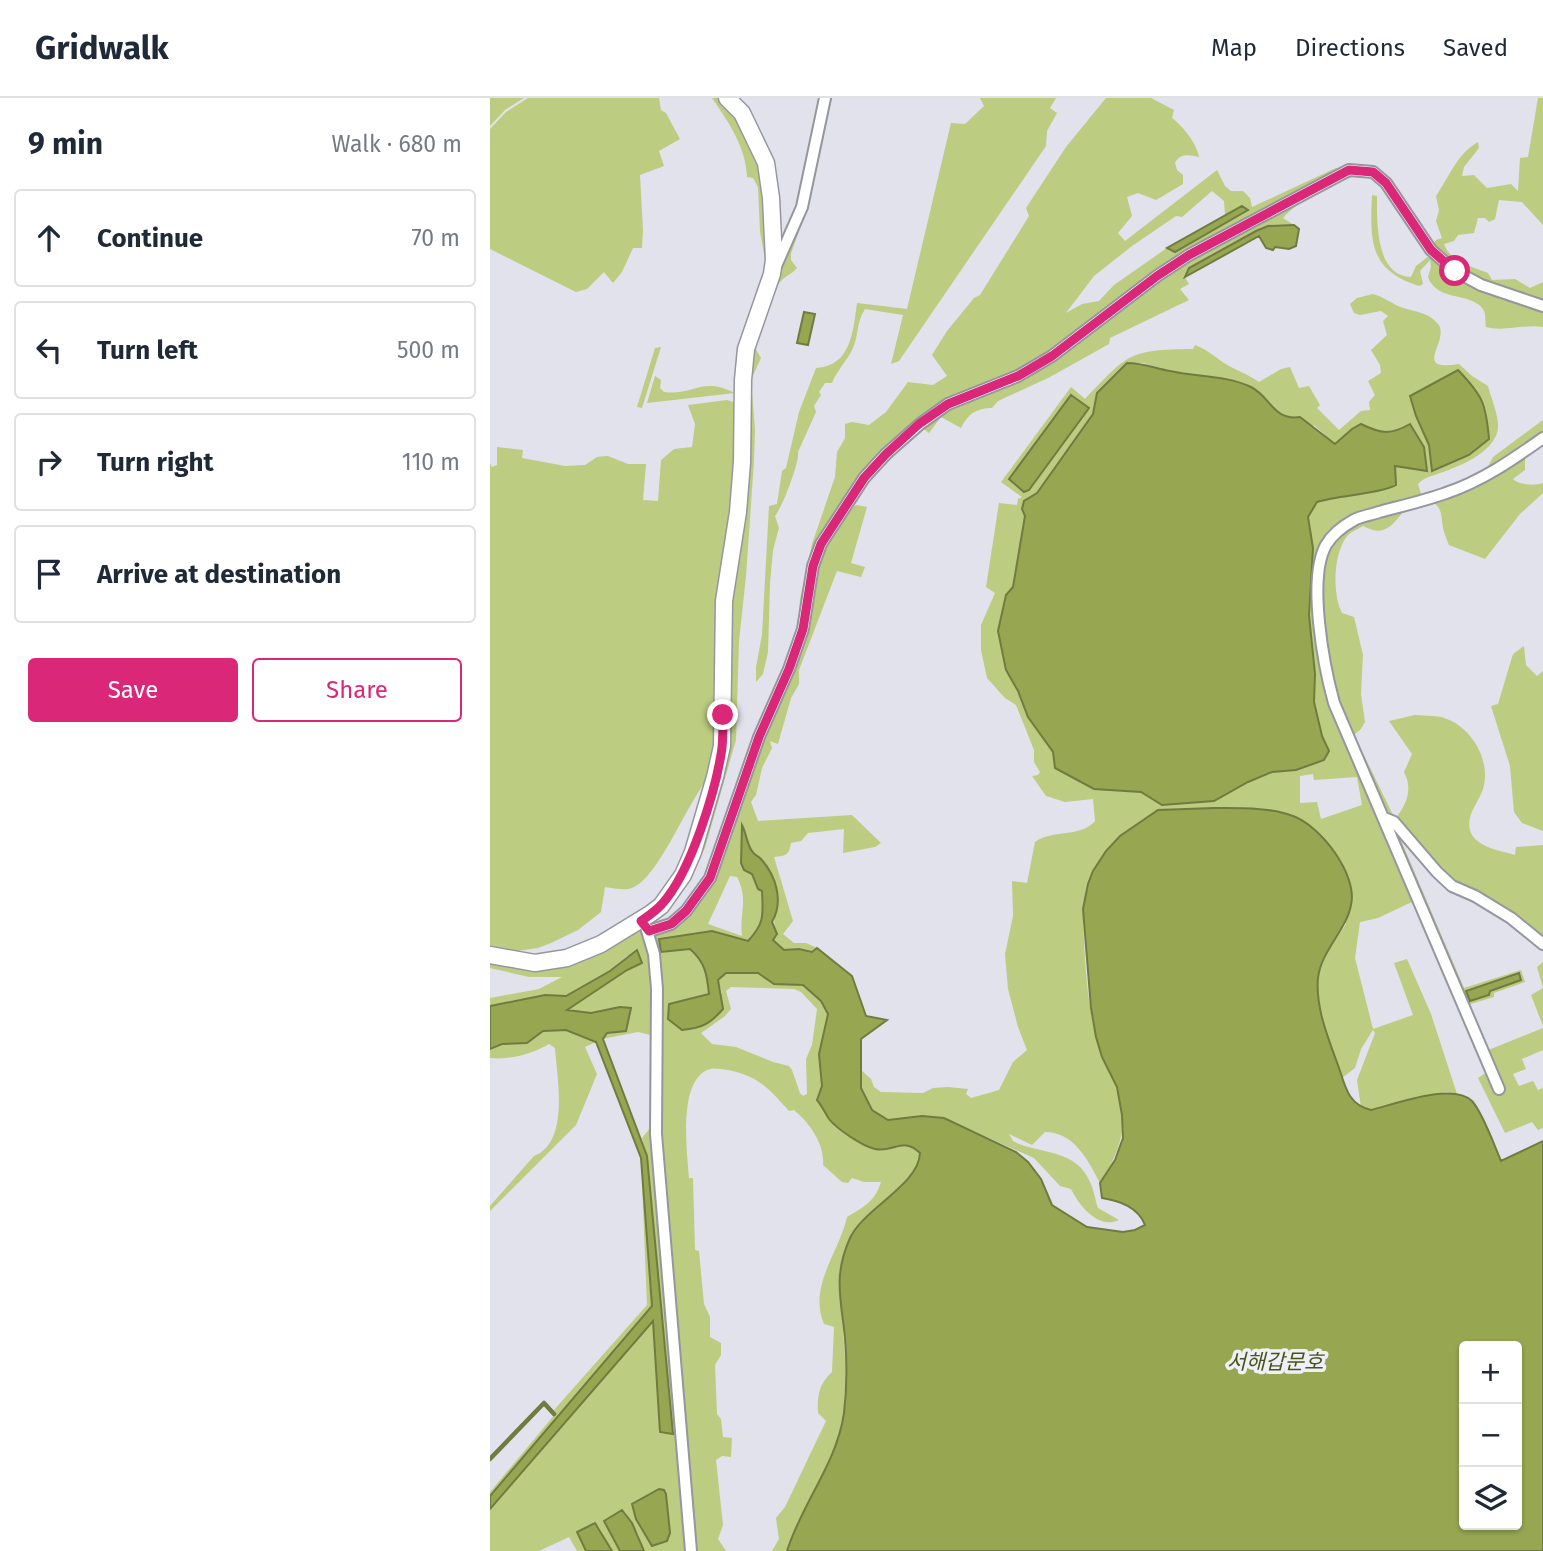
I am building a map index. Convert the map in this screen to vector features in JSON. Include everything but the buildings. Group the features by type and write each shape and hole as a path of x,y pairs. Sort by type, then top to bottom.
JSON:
{"street":[{"path":"727,98 742,113 755,135 766,163 771,198 774,260 772,274"},
{"path":"645,926 682,875 696,839 722,747 724,601 738,512 746,349 772,274 802,207 825,98"},
{"path":"490,955 535,963 551,962 585,952 645,926 671,924 686,911 710,878 759,737 789,669 803,629 813,566 821,544 864,478 919,424 948,404 1030,370 1189,255 1349,170 1373,172 1386,183 1431,250 1455,271 1481,285 1543,306"},
{"path":"1499,1089 1342,724 1324,666 1318,601 1321,561 1326,546 1335,533 1355,519 1444,494 1471,483 1506,464 1543,438"},
{"path":"1384,818 1394,822 1452,886 1475,896 1511,918 1543,944"},
{"path":"645,926 654,954 657,989 656,1133 691,1551"}],"shaded area":[{"path":"490,98 524,98 505,110 490,126"},
{"path":"528,98 659,98 661,110 666,113 680,139 659,151 664,166 640,175 642,248 633,248 622,272 613,283 604,272 587,289 576,292 490,249 490,129 506,112"},
{"path":"712,98 723,98 755,147 765,197 768,275 760,232 758,187 753,178 747,177 740,145"},
{"path":"828,98 832,98 809,205 791,253 791,260 797,268 775,289 754,346 761,358 751,380 755,429 754,461 739,641 736,740 705,848 678,897 649,923 648,920 663,908 685,877 696,853 725,747 727,601 746,462 745,396 749,350 775,276 805,205"},
{"path":"980,98 1056,98 1050,108 1057,113 1047,131 1046,146 899,361 891,364 903,315 865,309 851,353 832,383 825,383 819,392 821,395 814,406 816,412 798,452 786,495 775,516 779,528 773,550 770,583 768,652 763,674 756,682 762,635 769,506 777,504 782,471 786,468 799,412 816,368 837,361 848,346 857,303 907,309 951,123 965,124 984,106"},
{"path":"1106,98 1151,98 1174,110 1172,118 1189,136 1199,157 1186,155 1177,160 1175,163 1177,170 1183,175 1183,184 1156,200 1138,193 1127,197 1132,216 1118,233 1125,241 1217,170 1225,186 1231,191 1243,191 1250,198 1252,207 1336,168 1351,166 1273,203 1177,257 1042,359 926,415 830,523 798,630 800,599 812,544 835,477 837,452 845,438 845,424 852,422 869,425 886,412 908,382 933,385 947,376 932,355 947,331 974,298 980,295 1029,216 1026,208 1066,147","holes":["1212,191 1224,201 1225,215 1242,206 1175,252 1167,248 1114,285 1099,301 1082,304 1066,313 1094,276 1132,246 1176,216 1182,217"]},
{"path":"1538,98 1543,98 1543,225 1522,202 1499,200 1495,219 1489,222 1485,218 1478,218 1474,233 1458,235 1454,241 1444,244 1451,256 1488,273 1492,280 1515,279 1530,288 1543,282 1543,303 1462,272 1432,246 1436,240 1442,238 1436,221 1439,210 1436,196 1459,159 1478,142 1479,148 1464,167 1462,176 1474,175 1487,188 1511,184 1518,191 1520,158 1528,157"},
{"path":"1366,173 1333,185 1300,203 1283,218 1294,225 1268,226 1189,268 1185,277 1189,284 1180,289 1189,300 1110,338 1109,344 1050,377 998,401 992,408 973,413 961,428 941,417 929,433 921,427 953,406 1021,379 1192,257 1344,176"},
{"path":"1372,195 1377,196 1378,232 1384,258 1399,274 1411,277 1416,266 1429,256 1428,252 1443,265 1543,309 1543,327 1486,327 1485,313 1479,305 1447,294 1433,285 1428,277 1430,260 1420,271 1423,284 1419,286 1390,272 1376,252 1373,240"},
{"path":"1373,294 1434,320 1441,331 1434,359 1445,365 1459,364 1488,386 1498,424 1493,441 1479,455 1421,481 1418,484 1422,497 1351,515 1339,525 1327,537 1314,606 1320,665 1336,718 1416,900 1378,918 1360,922 1355,958 1373,1029 1413,1015 1394,963 1407,959 1431,1014 1457,1094 1446,1092 1371,1110 1361,1107 1357,1080 1375,1033 1373,1030 1361,1049 1355,1068 1342,1078 1317,993 1319,973 1327,953 1346,924 1341,860 1312,827 1294,816 1253,809 1158,810 1083,909 1090,1006 1098,1044 1117,1087 1123,1114 1121,1137 1113,1160 1100,1183 1079,1149 1064,1137 1045,1132 1032,1145 1009,1134 1013,1141 1019,1144 1060,1155 1077,1164 1093,1188 1098,1208 1119,1220 1104,1222 1090,1214 1071,1189 1060,1186 1034,1158 944,1118 922,1116 888,1120 871,1110 861,1088 861,1070 881,1092 923,1093 933,1088 948,1087 968,1089 966,1094 971,1098 999,1090 1013,1062 1027,1050 1008,989 1005,954 1013,916 1012,881 1027,883 1035,842 1042,838 1082,830 1095,821 1093,799 1065,802 1046,796 1032,776 1040,772 1034,762 1034,750 1016,705 1005,698 987,678 981,650 981,625 995,593 986,587 999,503 1017,505 1018,499 1022,497 1001,482 1071,387 1085,399 1121,363 1142,353 1155,351 1193,349 1195,345 1259,382 1281,369 1290,367 1299,388 1309,386 1320,405 1317,408 1339,430 1361,411 1370,410 1369,402 1375,395 1368,381 1381,373 1380,365 1371,350 1387,335 1383,321 1388,316 1381,311 1360,315 1354,313 1350,304 1357,298","holes":["1127,363 1144,363 1172,372 1190,373 1253,388 1277,411 1289,418 1315,426 1335,444 1352,429 1395,433 1410,425 1394,466 1389,488 1346,494 1317,502 1308,517 1313,548 1309,615 1315,674 1314,702 1328,750 1296,770 1272,772 1248,782 1162,805 1141,792 1094,789 1055,768 1053,752 1028,717 1006,670 998,631 1006,595 1013,587 1025,516 1022,509 1024,501 1036,494 1093,414 1097,393","1416,416 1469,455 1429,446","1313,774 1314,780 1357,777 1362,805 1321,819 1317,802 1300,803 1300,776"]},
{"path":"661,347 642,408 637,407 655,348"},
{"path":"655,376 661,380 660,388 664,392 714,386 735,393 647,403"},
{"path":"727,400 739,404 740,462 721,601 718,649 719,746 704,807 681,872 659,904 599,942 547,960 518,959 490,952 490,463 492,467 497,465 497,447 523,450 522,458 565,466 585,465 597,457 608,456 628,464 646,464 643,500 658,501 661,460 674,449 692,447 695,424 688,405","holes":["710,776 679,871 657,902 598,940 571,951 533,958 503,953 538,948 578,930 601,912 605,887 629,889 642,881 663,854"]},
{"path":"1543,420 1543,433 1484,474 1493,457"},
{"path":"1525,455 1525,470 1513,479 1519,483 1543,483 1543,493 1520,514 1485,559 1449,545 1440,510 1432,501"},
{"path":"857,505 867,507 851,563 865,567 861,577 837,571 799,670 799,684 791,698 778,744 770,741 772,748 762,768 756,795 751,802 758,821 852,815 881,843 875,847 843,853 844,829 808,833 801,841 791,843 786,854 774,857 793,921 783,934 794,943 806,943 817,948 812,952 784,950 773,939 777,933 774,920 778,896 776,884 751,849 743,826 741,841 744,870 752,874 762,891 762,918 758,929 748,941 712,931 659,939 662,952 690,949 695,954 704,969 709,994 722,993 718,980 725,973 759,973 774,984 803,985 821,1001 828,1014 819,1054 822,1086 817,1100 824,1109 887,1150 904,1146 916,1150 920,1153 920,1161 914,1173 851,1236 839,1273 846,1372 844,1414 836,1444 787,1551 772,1551 779,1539 776,1518 785,1507 826,1421 818,1413 818,1401 822,1386 832,1372 834,1327 824,1324 820,1310 822,1283 847,1217 872,1199 881,1182 864,1182 852,1178 848,1183 842,1182 823,1165 819,1142 806,1121 794,1110 789,1111 756,1080 717,1068 707,1070 698,1077 688,1103 686,1119 689,1178 693,1178 695,1250 699,1251 704,1304 710,1317 710,1337 721,1343 721,1355 715,1365 717,1414 721,1419 723,1437 732,1438 731,1457 722,1456 716,1460 723,1525 718,1539 726,1551 694,1551 661,1131 662,1006 654,940 713,876 822,554 833,529 848,510","holes":["730,876 737,877 741,885 742,936 708,924","731,987 794,989 801,992 817,1009 812,1045 806,1059 807,1094 803,1096 800,1093 789,1066 736,1047 712,1044 701,1033 731,1009 726,991"]},
{"path":"1406,508 1388,528 1377,531 1363,526 1351,533 1339,552 1336,584 1339,605 1342,613 1354,617 1363,655 1361,694 1365,722 1350,738 1327,664 1322,603 1325,560 1339,537 1358,522"},
{"path":"1524,646 1526,665 1537,676 1543,671 1543,831 1522,823 1514,812 1510,766 1491,706 1498,704 1513,654"},
{"path":"1415,715 1436,716 1457,724 1478,748 1485,768 1485,779 1470,817 1472,835 1480,843 1515,855 1516,847 1543,845 1543,939 1452,882 1385,815 1352,742 1356,739 1395,819 1407,796 1408,784 1404,772 1412,754 1389,721"},
{"path":"1392,827 1397,831 1464,988 1521,970 1525,982 1494,993 1494,997 1467,1005","holes":["1519,973 1521,980 1490,991 1466,991"]},
{"path":"641,927 646,943 652,976 652,1060 688,1551 644,1551 625,1512 604,1521 620,1551 612,1551 599,1527 577,1532 586,1551 577,1551 569,1537 539,1551 490,1551 490,1509 653,1320 660,1432 673,1434 647,1156 642,1138 651,1127 651,1035 638,1032 602,1039 620,1007 591,1013 566,1010 641,963 627,956 610,971 566,996 545,995 490,1006 490,998 539,989 562,977 529,977 490,968 490,958 535,966","holes":["659,1490 666,1494 670,1533 666,1541 655,1546 636,1519 632,1504"]},
{"path":"1543,962 1543,988 1537,967"},
{"path":"1543,988 1543,1026 1531,995"},
{"path":"1543,1028 1543,1050 1522,1059 1526,1069 1513,1074 1519,1086 1533,1081 1538,1090 1543,1088 1543,1128 1538,1130 1532,1122 1505,1133 1478,1078 1487,1072 1497,1095 1503,1092 1486,1051"},
{"path":"566,1030 596,1042 585,1047 597,1074 576,1125 490,1211 490,1206 534,1156 545,1149 553,1137 557,1124 559,1092 555,1048 549,1044 521,1056 505,1058 490,1058 490,1049 502,1044 527,1043 543,1031"},
{"path":"641,1158 652,1306 490,1496 490,1492 556,1413 554,1410 647,1305"}],"water":[{"path":"1242,206 1248,210 1175,252 1167,248"},
{"path":"1294,225 1299,229 1296,246 1289,249 1275,247 1273,250 1266,248 1259,236 1185,277 1189,268 1256,231 1268,226"},
{"path":"804,312 815,314 808,345 797,343"},
{"path":"1127,363 1241,383 1258,391 1278,412 1300,417 1335,444 1361,424 1386,432 1410,424 1424,447 1427,471 1395,466 1396,485 1317,502 1308,517 1313,548 1309,615 1315,674 1314,702 1322,736 1329,751 1324,760 1296,770 1272,772 1214,801 1162,805 1141,792 1094,789 1055,768 1053,752 1028,717 1006,670 998,631 1006,595 1013,587 1025,516 1022,509 1024,501 1037,493 1093,414 1097,393"},
{"path":"1458,370 1482,401 1489,439 1469,455 1432,471 1429,445 1410,396"},
{"path":"1071,395 1089,408 1029,490 1024,492 1009,479"},
{"name":"서해갑문호","path":"1244,808 1284,813 1304,821 1335,853 1349,880 1352,893 1344,924 1324,959 1318,978 1324,1025 1350,1096 1364,1108 1371,1110 1423,1096 1463,1096 1472,1101 1480,1113 1501,1161 1543,1141 1543,1551 787,1551 801,1516 827,1466 844,1413 846,1356 840,1276 845,1252 857,1227 911,1176 920,1153 903,1145 875,1149 850,1137 829,1119 817,1100 822,1086 819,1054 828,1014 821,1001 803,985 774,984 758,973 726,973 718,980 723,1009 714,1018 700,1026 682,1030 668,1019 669,1004 709,994 704,969 695,954 690,949 661,952 659,939 712,931 748,941 754,935 762,918 762,891 758,889 752,874 744,870 741,863 742,825 750,848 771,873 777,889 776,914 772,922 777,934 773,940 784,950 812,952 817,948 852,976 866,1016 887,1020 861,1039 861,1088 872,1110 888,1120 922,1116 944,1118 1016,1152 1041,1179 1052,1205 1087,1227 1123,1232 1135,1230 1145,1225 1133,1209 1102,1198 1100,1183 1115,1160 1123,1138 1122,1115 1117,1087 1102,1057 1096,1037 1083,909 1093,871 1120,836 1158,810"},
{"path":"637,950 642,963 567,1010 591,1013 620,1007 631,1008 626,1031 607,1033 603,1039 647,1156 673,1434 660,1432 653,1321 490,1509 490,1496 652,1306 641,1158 596,1042 566,1030 543,1031 527,1043 502,1044 490,1049 490,1006 545,995 566,996 610,971"},
{"path":"1519,973 1521,980 1470,1001 1466,991"},
{"path":"659,1489 666,1494 670,1533 667,1541 652,1546 636,1519 632,1504"},
{"path":"622,1510 632,1523 644,1551 620,1551 604,1521"},
{"path":"595,1523 612,1551 586,1551 577,1532"}],"waterway":[{"path":"490,1459 544,1403 554,1414"}],"route":[{"path":"723,715 722,747 693,852 673,891 661,906 641,921 649,931 671,924 686,911 710,878 759,737 789,669 803,629 813,566 821,544 864,478 919,424 948,404 1018,376 1052,356 1189,255 1349,170 1373,172 1386,183 1431,250 1455,271"}]}
